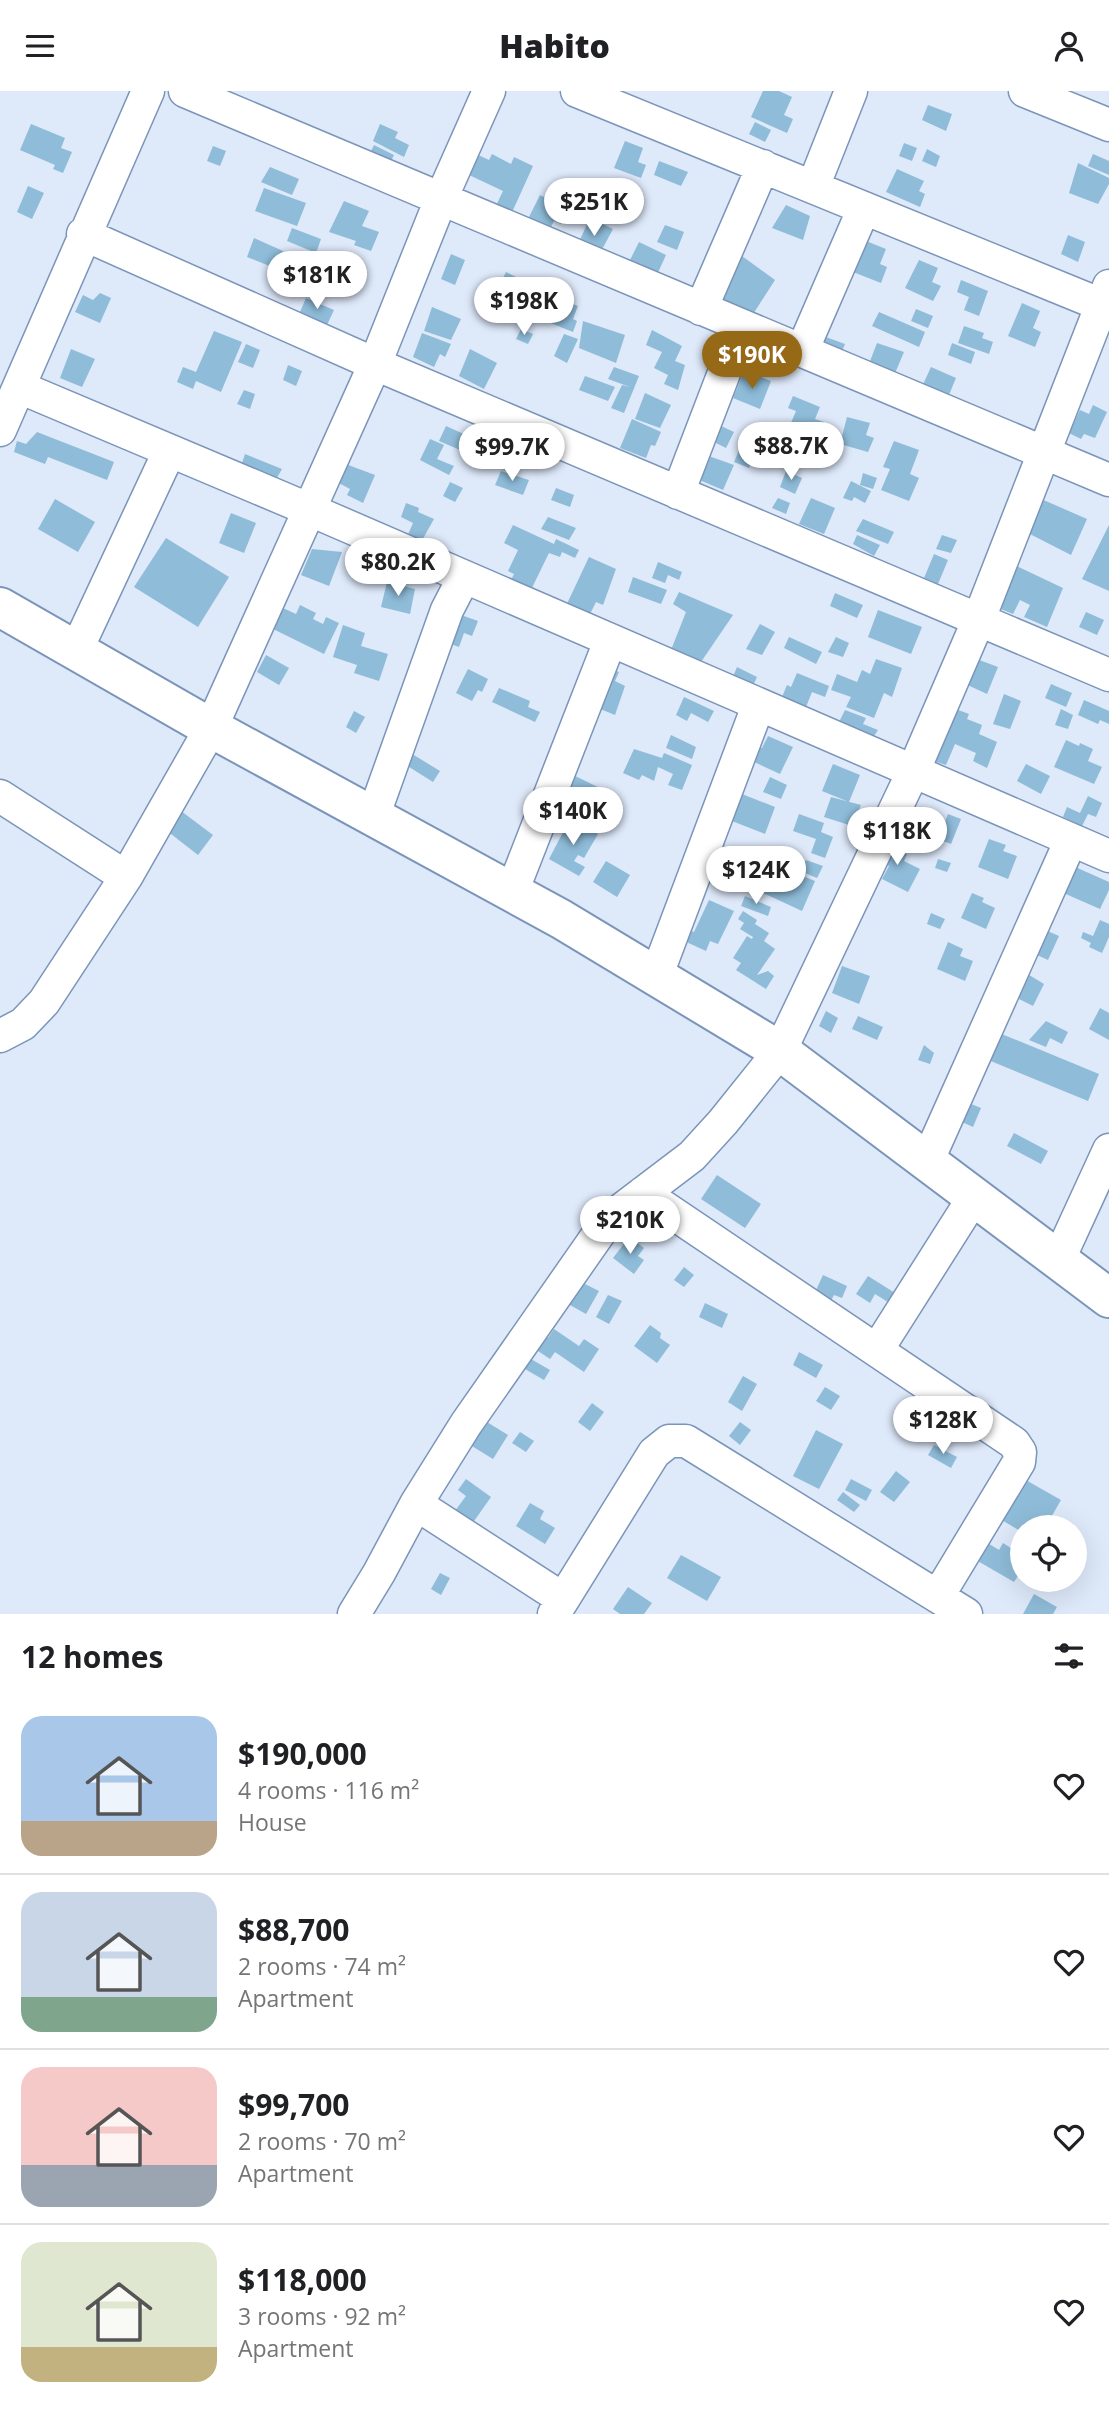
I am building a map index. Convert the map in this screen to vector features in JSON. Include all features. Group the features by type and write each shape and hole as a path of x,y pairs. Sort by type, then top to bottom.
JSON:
{"street":[{"path":"0,430 83,234 148,91"},
{"path":"185,91 1109,480"},
{"path":"0,1036 23,1024 44,1002 126,877 211,728 375,365 441,199 489,91"},
{"path":"354,1614 416,1504 466,1424 610,1219 692,1156 780,1051 913,772 979,619 1042,452 1106,300 864,208 577,91"},
{"path":"813,187 851,91"},
{"path":"1025,91 1109,125"},
{"path":"701,309 763,166"},
{"path":"802,351 864,208"},
{"path":"83,234 375,365 1109,675"},
{"path":"678,493 742,326"},
{"path":"19,387 308,509 1109,856"},
{"path":"76,651 169,452"},
{"path":"373,817 447,610 464,577"},
{"path":"0,607 211,728 561,919 780,1051 1109,1298"},
{"path":"512,893 610,641"},
{"path":"656,977 758,706"},
{"path":"0,796 126,877"},
{"path":"927,1162 1071,840"},
{"path":"1058,1261 1109,1150"},
{"path":"643,1193 1014,1443 1020,1452 1019,1462 937,1596"},
{"path":"877,1350 974,1197"},
{"path":"416,1504 559,1607 654,1453 669,1441 686,1441 966,1614"}],"building":[{"path":"763,91 779,91 792,97 784,115 793,119 787,133 751,117"},
{"path":"928,105 952,114 946,131 922,120"},
{"path":"755,122 771,130 765,142 749,134"},
{"path":"31,124 65,138 61,148 72,152 63,173 53,169 55,165 20,150"},
{"path":"380,124 398,132 395,138 409,145 404,157 373,141"},
{"path":"625,141 643,148 638,162 646,165 641,178 614,168"},
{"path":"904,143 917,148 912,161 899,156"},
{"path":"374,145 394,155 388,167 367,159"},
{"path":"213,146 226,151 220,166 207,161"},
{"path":"927,149 940,156 936,167 922,161"},
{"path":"476,154 489,160 492,154 511,164 514,157 533,166 509,219 493,212 503,191 467,174"},
{"path":"1093,154 1109,161 1109,175 1088,166"},
{"path":"659,161 688,172 681,186 654,175"},
{"path":"1078,163 1109,178 1109,184 1098,204 1069,193"},
{"path":"270,167 299,179 292,195 261,182"},
{"path":"897,169 924,181 919,191 925,194 920,207 886,192"},
{"path":"28,186 44,193 32,219 17,212"},
{"path":"264,188 306,203 297,226 255,211"},
{"path":"540,195 568,209 561,224 554,221 547,235 525,225"},
{"path":"344,201 369,211 362,226 379,232 371,251 354,245 356,241 329,232"},
{"path":"786,205 810,216 803,240 772,228"},
{"path":"590,218 613,229 598,257 576,248"},
{"path":"665,225 684,232 677,250 657,242"},
{"path":"292,228 321,239 316,253 287,241"},
{"path":"1068,235 1085,242 1078,262 1061,254"},
{"path":"254,238 283,251 277,269 247,257"},
{"path":"866,241 886,249 880,264 887,267 881,283 853,272"},
{"path":"639,242 666,255 655,279 627,266"},
{"path":"735,251 775,280 748,322 710,305"},
{"path":"451,254 465,260 455,285 441,279"},
{"path":"919,260 938,268 932,282 941,286 933,301 905,288"},
{"path":"506,272 526,282 517,308 487,298 494,284 499,286"},
{"path":"961,280 988,291 979,316 964,310 969,297 957,292"},
{"path":"100,293 111,298 100,323 75,312 83,295 93,300"},
{"path":"306,298 334,310 327,325 300,312"},
{"path":"558,298 578,306 573,319 577,321 573,332 548,322"},
{"path":"1022,303 1040,311 1033,328 1041,332 1035,347 1008,336"},
{"path":"432,307 461,319 451,340 424,331"},
{"path":"916,309 933,316 928,328 911,321"},
{"path":"879,312 925,332 919,347 872,326"},
{"path":"583,321 625,335 616,363 579,348"},
{"path":"964,326 984,333 982,338 993,342 989,354 958,343"},
{"path":"521,329 533,334 528,344 516,339"},
{"path":"652,330 682,346 675,361 685,365 678,390 664,384 668,375 654,368 662,352 646,345"},
{"path":"214,331 242,342 221,392 196,381 193,389 177,382 183,367 196,372"},
{"path":"422,333 451,344 445,357 440,354 434,367 413,357"},
{"path":"564,334 578,339 567,363 554,356"},
{"path":"823,336 845,344 838,361 817,352"},
{"path":"877,343 904,352 893,378 867,369"},
{"path":"952,343 975,352 971,364 948,355"},
{"path":"246,344 260,350 253,368 238,362"},
{"path":"71,349 95,359 82,387 60,378"},
{"path":"470,349 497,363 484,389 459,376"},
{"path":"288,365 302,371 296,386 283,380"},
{"path":"614,367 639,376 624,413 611,408 622,385 630,387 608,379"},
{"path":"931,367 956,378 946,402 920,391"},
{"path":"753,374 771,381 760,409 733,398 742,376 751,380"},
{"path":"585,376 615,387 608,401 579,390"},
{"path":"244,390 255,394 250,409 237,404"},
{"path":"645,393 671,405 660,428 635,419"},
{"path":"793,396 820,407 815,419 824,422 809,458 780,449 796,411 788,408"},
{"path":"1093,405 1107,412 1095,438 1084,434 1081,439 1069,433 1080,410 1089,414"},
{"path":"847,417 870,423 866,435 874,438 868,452 840,444"},
{"path":"632,419 661,432 655,446 651,445 646,458 620,448"},
{"path":"719,425 734,432 726,448 696,433"},
{"path":"446,426 466,435 460,450 439,441"},
{"path":"763,430 776,433 770,447 758,442"},
{"path":"37,432 114,462 107,480 48,457 45,464 14,452 17,441 26,444"},
{"path":"430,439 444,445 437,459 454,466 449,475 420,460"},
{"path":"474,439 492,449 485,465 466,454"},
{"path":"744,439 758,445 749,468 734,462"},
{"path":"894,441 919,450 910,474 919,478 909,501 881,490 890,469 883,467"},
{"path":"500,450 522,459 515,475 494,465"},
{"path":"692,450 734,465 723,490 683,473"},
{"path":"245,454 282,469 274,483 240,469"},
{"path":"343,463 375,475 363,503 347,495 350,489 335,481"},
{"path":"501,471 529,480 523,495 495,485"},
{"path":"786,471 802,478 795,494 780,487"},
{"path":"863,473 877,478 873,489 860,485"},
{"path":"851,481 871,491 865,503 854,497 852,501 843,498"},
{"path":"450,482 463,488 455,502 443,496"},
{"path":"556,488 574,495 570,507 551,500"},
{"path":"778,498 790,503 786,514 772,508"},
{"path":"811,498 835,508 824,534 799,524"},
{"path":"1039,498 1087,519 1071,555 1024,531"},
{"path":"55,499 95,522 78,552 38,529"},
{"path":"406,503 419,508 418,512 434,519 420,544 406,539 413,523 401,517"},
{"path":"231,513 256,523 244,553 219,543"},
{"path":"548,517 576,528 569,540 541,529"},
{"path":"863,519 894,532 888,544 856,531"},
{"path":"513,525 554,544 556,539 579,550 575,558 562,552 560,557 549,553 529,594 509,584 514,574 508,571 518,550 504,543"},
{"path":"1109,525 1109,591 1082,579"},
{"path":"857,535 880,545 874,556 853,544"},
{"path":"942,535 957,540 951,553 936,549"},
{"path":"166,538 229,577 198,627 134,587"},
{"path":"312,549 342,552 329,586 301,575"},
{"path":"934,554 948,560 938,584 924,578"},
{"path":"589,557 616,569 603,605 596,602 589,616 565,608"},
{"path":"658,562 682,572 679,580 668,575 665,583 652,578"},
{"path":"1010,563 1063,588 1047,627 1024,617 1030,605 1020,600 1013,614 991,605"},
{"path":"633,577 667,590 661,604 628,592"},
{"path":"387,582 415,589 410,614 381,607"},
{"path":"679,592 733,615 701,662 671,650 686,612 673,604"},
{"path":"835,593 863,605 857,618 830,606"},
{"path":"300,605 316,613 313,619 323,624 326,617 339,623 324,654 273,629 283,608 296,614"},
{"path":"447,610 478,621 472,636 464,633 459,647 437,639"},
{"path":"878,610 922,627 911,654 868,637"},
{"path":"1086,612 1104,620 1097,635 1079,627"},
{"path":"760,624 775,632 762,655 746,649"},
{"path":"343,625 365,633 361,646 388,654 379,681 354,673 357,665 333,657"},
{"path":"789,637 822,652 816,664 784,648"},
{"path":"836,637 849,643 843,657 828,652"},
{"path":"266,655 289,668 279,685 257,672"},
{"path":"974,658 998,667 987,694 961,682"},
{"path":"876,659 902,668 892,697 884,693 874,718 846,707 851,697 831,690 837,674 857,682 862,670 870,674"},
{"path":"604,666 619,672 615,681 625,686 615,715 588,704"},
{"path":"737,667 757,677 752,688 732,679"},
{"path":"468,669 488,679 482,692 478,690 472,701 456,693"},
{"path":"797,673 829,686 825,697 812,692 806,707 782,697 787,685 791,687"},
{"path":"1051,684 1072,693 1066,707 1045,698"},
{"path":"499,688 530,701 528,707 540,712 535,722 492,702"},
{"path":"1004,694 1021,701 1010,729 993,724"},
{"path":"684,697 714,711 708,722 691,713 687,721 676,715"},
{"path":"1084,700 1109,711 1109,724 1100,720 1098,724 1078,715"},
{"path":"953,708 969,714 967,719 982,725 979,734 997,742 987,768 973,761 976,753 955,744 946,765 930,760"},
{"path":"1061,709 1073,715 1068,729 1055,725"},
{"path":"845,710 866,718 863,724 878,730 874,736 839,722"},
{"path":"354,711 365,717 356,733 346,727"},
{"path":"671,735 696,747 692,759 666,748"},
{"path":"768,736 793,747 780,774 754,762 756,747 762,748"},
{"path":"1066,740 1093,749 1088,761 1102,767 1094,784 1054,767"},
{"path":"404,749 440,771 433,782 398,760"},
{"path":"634,749 662,758 664,753 692,765 682,790 668,785 673,774 658,767 654,781 642,775 639,780 623,773"},
{"path":"833,764 860,775 849,802 822,791"},
{"path":"1026,764 1050,776 1041,794 1017,781"},
{"path":"565,771 614,795 608,807 559,782"},
{"path":"770,777 787,785 781,799 763,792"},
{"path":"737,792 775,807 765,834 719,816"},
{"path":"584,796 606,811 594,828 572,813"},
{"path":"1088,796 1102,803 1096,817 1088,814 1082,826 1063,817 1067,807 1080,813"},
{"path":"831,797 861,805 852,826 824,817"},
{"path":"177,808 213,835 198,855 162,827"},
{"path":"909,810 922,815 914,835 901,829"},
{"path":"799,814 824,823 821,832 833,837 825,858 811,853 816,839 793,831"},
{"path":"948,814 961,819 951,844 938,839"},
{"path":"570,819 598,834 584,858 578,855 574,861 585,867 579,876 549,859"},
{"path":"989,839 1006,845 1003,851 1017,856 1008,879 978,867"},
{"path":"882,841 907,854 904,861 920,869 908,892 882,879 889,866 874,858"},
{"path":"718,843 733,849 722,875 708,869"},
{"path":"741,852 759,859 750,885 731,878"},
{"path":"938,859 951,863 947,872 935,868"},
{"path":"764,860 815,881 802,911 752,888"},
{"path":"806,860 823,866 817,878 800,871"},
{"path":"606,861 630,875 617,897 593,882"},
{"path":"1064,862 1109,882 1109,890 1100,909 1052,888"},
{"path":"972,893 984,898 982,902 995,908 986,929 961,918"},
{"path":"745,896 771,907 768,916 741,906"},
{"path":"709,900 734,911 718,944 710,941 706,951 682,940 687,929 694,932"},
{"path":"743,911 757,920 755,924 769,933 764,941 775,949 757,975 768,971 774,976 766,989 736,970 741,963 733,958 747,936 752,939 753,937 740,929 744,923 738,919"},
{"path":"931,913 945,919 940,929 927,924"},
{"path":"1100,920 1109,924 1109,937 1102,953 1089,947 1091,943 1081,938 1083,932 1093,936"},
{"path":"1036,926 1059,936 1048,960 1026,950"},
{"path":"948,942 963,949 960,956 973,961 965,981 937,969"},
{"path":"842,966 870,976 859,1004 832,993"},
{"path":"1016,967 1044,984 1033,1006 1005,992"},
{"path":"1100,1008 1109,1013 1109,1040 1089,1029"},
{"path":"826,1011 838,1018 831,1033 819,1026"},
{"path":"858,1016 883,1027 877,1040 852,1029"},
{"path":"1046,1021 1068,1032 1062,1044 1050,1038 1046,1047 1029,1040"},
{"path":"992,1030 1099,1074 1088,1101 981,1057"},
{"path":"924,1045 934,1053 930,1064 918,1060"},
{"path":"959,1099 981,1108 973,1127 951,1117"},
{"path":"1014,1133 1048,1151 1041,1164 1007,1146"},
{"path":"717,1175 761,1204 745,1228 701,1199"},
{"path":"629,1237 644,1248 638,1256 644,1260 634,1274 613,1258"},
{"path":"684,1267 694,1275 684,1287 674,1280"},
{"path":"823,1275 847,1286 842,1298 834,1295 828,1306 812,1299"},
{"path":"868,1276 914,1305 896,1307 875,1294 870,1303 856,1294"},
{"path":"583,1283 599,1291 586,1314 561,1300 565,1293 574,1298"},
{"path":"608,1295 622,1301 609,1324 596,1317"},
{"path":"705,1303 728,1314 722,1328 699,1317"},
{"path":"650,1325 661,1333 660,1338 670,1345 657,1363 634,1346"},
{"path":"554,1329 579,1346 584,1339 599,1349 584,1372 555,1352 550,1359 532,1347 538,1331 548,1338"},
{"path":"799,1352 823,1365 816,1378 793,1365"},
{"path":"524,1355 550,1370 544,1380 518,1365"},
{"path":"743,1376 757,1384 742,1411 728,1402"},
{"path":"825,1387 840,1396 831,1410 816,1401"},
{"path":"592,1403 604,1412 590,1431 578,1422"},
{"path":"482,1419 508,1435 493,1459 467,1443"},
{"path":"740,1422 751,1430 740,1445 729,1436"},
{"path":"816,1430 843,1444 819,1489 793,1476"},
{"path":"520,1432 534,1441 526,1452 512,1443"},
{"path":"934,1445 957,1457 951,1468 928,1455"},
{"path":"896,1471 910,1482 894,1502 880,1492"},
{"path":"466,1479 491,1497 472,1524 455,1511 466,1496 458,1490"},
{"path":"851,1479 872,1490 866,1501 845,1490"},
{"path":"1024,1479 1061,1500 1052,1515 1010,1515 1010,1525 1000,1519"},
{"path":"843,1492 860,1505 854,1512 837,1500"},
{"path":"530,1503 544,1511 540,1519 555,1528 545,1544 516,1526"},
{"path":"986,1542 999,1550 1003,1543 1010,1547 1010,1580 976,1560"},
{"path":"681,1555 721,1577 707,1601 667,1578"},
{"path":"440,1573 450,1578 441,1595 431,1589"},
{"path":"628,1587 652,1603 644,1614 620,1614 613,1609"},
{"path":"1034,1594 1057,1607 1053,1614 1023,1614"}]}
